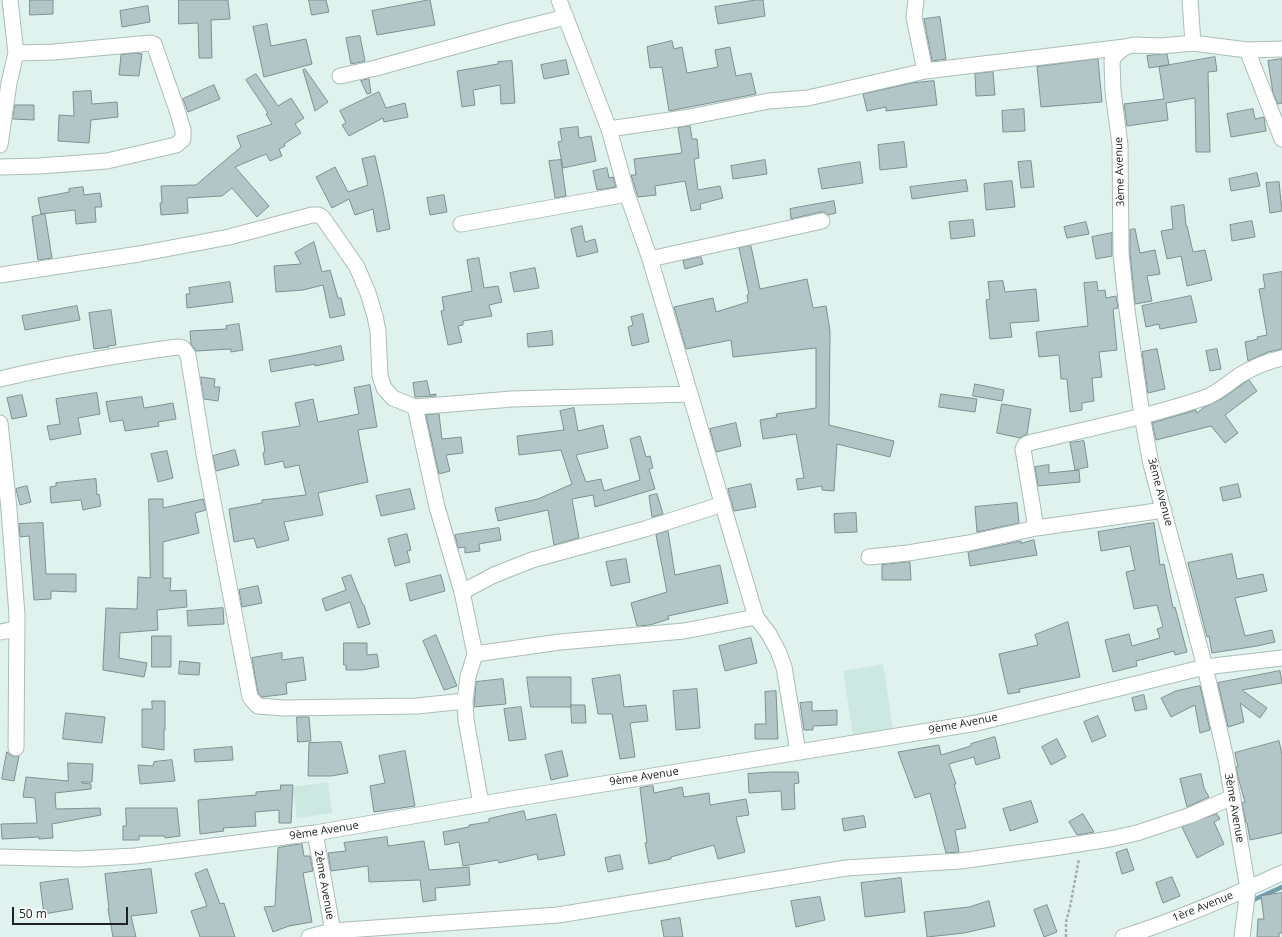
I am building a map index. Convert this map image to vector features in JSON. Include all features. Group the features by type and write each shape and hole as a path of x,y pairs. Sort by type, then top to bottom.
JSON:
{"street":[{"path":"0,145 9,83 16,53 10,0"},
{"path":"559,0 609,129 627,194 650,259 756,617 769,634 784,667 798,752"},
{"path":"916,0 914,17 925,71"},
{"path":"1190,0 1193,44"},
{"path":"340,76 376,68 507,31 566,17"},
{"path":"0,167 107,161 176,145 183,138 183,130 176,107 154,44 151,43 54,52 16,53"},
{"path":"609,129 684,118 769,101 808,98 925,71 1134,45 1161,46 1193,44 1247,50 1282,49"},
{"name":"3ème Avenue","path":"1125,47 1116,54 1112,61 1113,90 1120,145 1121,254 1127,310 1142,416 1152,464 1205,667 1233,797 1248,889 1242,937"},
{"path":"1247,50 1282,138"},
{"path":"461,224 627,194"},
{"path":"0,275 139,254 229,237 312,215 319,215 323,218 357,267 368,293 378,331 380,376 384,388 393,398 415,407 512,399 690,394"},
{"path":"650,259 822,222"},
{"path":"0,379 30,371 131,353 177,347 183,348 188,355 204,454 250,697 258,706 299,708 417,706 465,701"},
{"path":"1036,528 1023,449 1024,445 1142,416 1205,398 1217,392 1240,375 1258,366 1282,358"},
{"path":"415,407 437,507 462,592 475,654 468,677 465,701 466,720 481,804"},
{"path":"0,423 17,615 16,748"},
{"path":"462,592 494,575 532,560 645,529 723,504"},
{"path":"869,557 938,548 1036,528 1164,510"},
{"path":"475,654 560,642 684,631 756,617"},
{"path":"0,632 17,629"},
{"name":"9ème Avenue","path":"0,857 79,858 135,856 315,834 481,804 977,723 1205,667 1282,658"},
{"path":"309,937 558,915 846,868 960,861 1110,839 1137,833 1191,815 1233,797"},
{"name":"2ème Avenue","path":"315,834 333,934"},
{"name":"1ère Avenue","path":"1123,937 1159,926 1248,889 1282,873"}],"path":[{"path":"1066,937 1066,922 1082,843"}],"shaded area":[{"path":"883,664 893,729 853,735 843,671"},
{"path":"328,782 332,813 297,818 293,787"}],"building":[{"path":"30,0 53,0 53,14 30,15"},
{"path":"179,0 228,0 230,19 211,20 212,58 199,58 198,23 179,24"},
{"path":"309,0 326,0 329,12 312,15"},
{"path":"430,0 435,25 377,35 372,11"},
{"path":"763,0 765,16 718,24 715,7"},
{"path":"148,6 150,22 122,27 120,11"},
{"path":"940,17 946,59 932,61 924,19"},
{"path":"267,24 271,46 306,39 312,64 264,77 253,27"},
{"path":"360,36 365,61 351,64 346,38"},
{"path":"672,41 674,49 682,47 687,73 718,67 715,50 730,47 736,76 751,73 756,94 669,111 662,67 650,68 647,47"},
{"path":"136,53 142,54 139,76 119,75 121,55"},
{"path":"1167,54 1169,65 1149,68 1147,56"},
{"path":"1215,57 1217,71 1208,72 1210,152 1196,152 1195,98 1166,103 1168,120 1127,126 1124,104 1164,99 1159,67"},
{"path":"1098,59 1102,102 1041,107 1037,67"},
{"path":"1282,59 1282,103 1278,104 1273,93 1268,61"},
{"path":"566,60 569,74 544,79 541,65"},
{"path":"512,61 515,103 501,104 500,85 473,90 475,105 462,107 457,71 498,64 498,62"},
{"path":"305,69 328,102 315,111 303,70"},
{"path":"993,72 995,95 976,96 975,74"},
{"path":"256,74 278,106 291,98 304,118 295,124 301,133 279,149 282,156 270,161 266,154 235,167 269,206 257,217 232,188 222,196 187,198 188,213 161,215 161,186 196,185 241,147 237,136 272,124 266,114 268,113 246,80"},
{"path":"369,79 371,93 367,94 361,81"},
{"path":"934,81 937,105 886,111 886,107 867,111 863,94 912,83"},
{"path":"214,85 220,99 188,112 183,99"},
{"path":"91,91 92,104 117,102 118,117 91,120 89,143 58,141 59,115 74,116 73,92"},
{"path":"379,92 386,108 405,103 408,117 384,122 383,118 349,136 342,125 346,123 340,111"},
{"path":"15,105 34,105 34,120 13,119"},
{"path":"1024,109 1025,131 1003,132 1002,111"},
{"path":"1253,109 1255,119 1264,117 1266,131 1231,137 1227,114"},
{"path":"690,126 692,139 697,139 699,158 694,159 698,190 720,186 723,198 700,204 701,209 691,211 685,181 655,186 656,195 638,197 631,175 636,175 634,159 682,153 678,128"},
{"path":"578,127 579,138 591,136 596,161 563,168 558,142 562,141 560,129"},
{"path":"904,142 907,167 880,170 878,145"},
{"path":"375,156 390,229 377,232 373,209 355,215 349,199 332,208 316,177 335,167 348,192 368,185 362,159"},
{"path":"561,160 566,196 555,198 549,161"},
{"path":"765,160 767,174 733,179 731,166"},
{"path":"1031,161 1034,187 1021,188 1018,162"},
{"path":"860,162 863,183 822,189 818,169"},
{"path":"607,168 609,178 613,177 616,187 597,190 593,171"},
{"path":"1257,173 1260,186 1231,191 1229,179"},
{"path":"966,180 968,191 912,199 910,187"},
{"path":"1012,181 1015,207 986,210 984,184"},
{"path":"1279,182 1282,211 1270,213 1266,183"},
{"path":"83,187 84,195 100,193 102,207 95,207 96,222 76,224 75,210 41,214 38,198 69,192 69,189"},
{"path":"444,195 447,212 430,215 427,198"},
{"path":"834,201 836,213 828,215 824,212 820,212 791,219 790,209"},
{"path":"1184,205 1186,226 1193,252 1205,250 1212,280 1187,286 1181,256 1167,259 1161,231 1173,229 1171,207"},
{"path":"45,214 52,258 38,260 32,217"},
{"path":"973,220 975,236 951,239 949,222"},
{"path":"1252,221 1255,237 1232,241 1230,225"},
{"path":"1086,222 1089,234 1067,238 1064,227"},
{"path":"582,226 585,242 595,239 598,252 577,257 571,229"},
{"path":"1135,229 1140,253 1155,250 1160,274 1147,276 1152,301 1135,304 1130,253 1130,230"},
{"path":"1112,233 1112,256 1096,259 1092,237"},
{"path":"314,242 322,272 330,270 338,298 341,298 345,315 330,318 323,285 303,290 276,292 274,266 301,264 295,253"},
{"path":"751,246 760,289 807,279 813,308 826,306 830,331 829,425 894,441 890,457 837,444 834,491 822,490 822,486 798,490 796,479 804,478 796,434 763,439 760,420 777,417 776,414 816,408 816,348 733,357 731,340 686,349 674,307 713,298 716,312 748,302 747,295 749,294 739,248"},
{"path":"701,257 703,264 685,269 683,261"},
{"path":"479,258 484,288 498,286 502,302 489,305 492,316 463,321 463,325 458,326 462,342 448,345 441,311 444,310 442,297 472,291 467,260"},
{"path":"535,268 539,288 514,292 510,273"},
{"path":"1282,272 1282,349 1268,352 1248,361 1245,342 1267,335 1259,289 1265,288 1263,275"},
{"path":"1003,281 1005,292 1036,289 1039,321 1010,323 1012,337 990,339 986,300 990,299 988,282"},
{"path":"230,282 233,302 187,308 186,294 190,294 189,288"},
{"path":"1097,282 1098,291 1105,290 1106,298 1116,296 1118,308 1113,309 1117,350 1099,352 1102,377 1092,378 1094,401 1082,403 1082,410 1070,412 1067,379 1061,379 1059,355 1039,357 1036,332 1088,326 1084,283"},
{"path":"1191,296 1197,322 1160,329 1159,324 1146,327 1142,306"},
{"path":"77,306 80,320 25,330 22,316"},
{"path":"111,310 116,345 94,349 89,313"},
{"path":"643,314 649,342 632,346 628,327 633,325 631,317"},
{"path":"239,324 243,350 231,352 231,349 196,351 191,344 190,331 227,329 226,326"},
{"path":"552,331 553,345 528,347 527,334"},
{"path":"341,346 344,360 315,366 315,364 271,372 269,360"},
{"path":"1157,349 1165,389 1148,393 1142,352"},
{"path":"1217,349 1221,369 1210,371 1206,351"},
{"path":"201,377 215,379 214,387 220,387 218,401 204,399"},
{"path":"1249,380 1257,391 1225,415 1238,433 1225,443 1211,426 1156,440 1152,423 1196,410 1197,413 1203,408 1223,398"},
{"path":"427,381 430,395 436,394 436,396 415,397 413,383"},
{"path":"975,384 1004,390 1002,401 973,396"},
{"path":"370,385 377,427 358,430 368,482 318,493 323,515 284,522 289,540 257,548 254,538 234,542 229,509 262,503 262,500 306,495 299,465 285,468 283,461 265,465 262,432 300,426 295,403 313,399 318,422 359,414 354,388"},
{"path":"97,393 100,414 78,418 81,434 50,440 47,426 60,424 56,399"},
{"path":"941,394 977,399 975,412 939,407"},
{"path":"22,395 27,416 12,419 7,398"},
{"path":"142,397 144,408 173,403 176,419 158,422 159,426 125,431 123,420 110,422 106,402"},
{"path":"1002,404 1031,409 1027,434 1020,438 997,433"},
{"path":"574,408 578,431 603,425 608,448 576,455 586,482 601,479 604,491 640,480 630,439 640,436 646,457 650,456 653,468 649,469 655,489 595,507 593,495 572,499 579,538 554,545 548,510 498,521 495,508 538,499 572,484 561,450 519,455 517,436 564,430 560,411"},
{"path":"439,414 442,439 461,437 463,453 446,455 450,471 439,474 426,415"},
{"path":"736,423 741,446 716,452 710,429"},
{"path":"1084,441 1088,467 1075,470 1070,443"},
{"path":"235,450 239,465 216,471 213,456"},
{"path":"167,451 173,478 158,482 151,454"},
{"path":"1049,465 1049,473 1079,470 1080,482 1038,486 1035,467"},
{"path":"96,479 97,495 99,494 101,506 83,510 81,500 51,503 50,487 56,486 56,483"},
{"path":"751,484 756,507 734,511 728,489"},
{"path":"1238,484 1241,497 1223,501 1220,488"},
{"path":"27,486 31,502 20,505 16,489"},
{"path":"410,489 415,509 381,516 376,496"},
{"path":"657,494 663,514 652,517 649,496"},
{"path":"149,499 163,499 163,508 203,499 206,510 195,513 199,533 163,542 163,578 171,578 170,591 186,590 187,607 157,610 158,630 120,633 119,658 147,663 144,677 103,670 103,666 106,608 137,609 138,577 150,578"},
{"path":"1017,503 1019,523 977,532 975,507"},
{"path":"856,513 857,532 835,533 834,514"},
{"path":"43,523 46,574 76,574 76,592 51,591 51,599 34,600 29,536 20,537 19,524"},
{"path":"1154,523 1160,565 1164,564 1173,608 1175,607 1187,652 1175,655 1174,651 1136,661 1137,666 1113,672 1105,640 1129,634 1132,646 1160,638 1157,629 1163,627 1157,605 1134,609 1126,572 1135,570 1130,546 1101,551 1098,532"},
{"path":"499,528 501,540 479,544 480,551 465,553 465,547 458,548 455,535"},
{"path":"668,531 675,575 720,565 728,603 668,616 669,619 650,625 637,626 631,603 667,592 656,535"},
{"path":"407,534 411,550 407,551 410,562 395,566 388,539"},
{"path":"1034,540 1037,555 970,566 968,552 1021,541 1021,543"},
{"path":"1232,554 1237,579 1263,574 1267,591 1235,598 1245,636 1272,630 1275,642 1212,653 1209,636 1207,637 1188,563"},
{"path":"626,559 630,582 611,586 606,562"},
{"path":"910,562 911,580 882,580 882,565"},
{"path":"351,575 364,605 370,624 358,628 350,602 326,611 322,599 346,590 342,578"},
{"path":"441,575 445,591 410,601 406,584"},
{"path":"258,586 262,603 242,607 239,590"},
{"path":"223,608 224,624 188,626 187,611"},
{"path":"1068,622 1080,677 1019,689 1020,692 1008,694 999,654 1038,645 1035,635"},
{"path":"436,635 457,686 444,690 423,641"},
{"path":"152,636 171,636 171,667 152,667"},
{"path":"751,638 757,663 725,671 719,646"},
{"path":"344,643 367,643 367,655 377,654 379,667 362,670 346,670 346,665 344,665"},
{"path":"282,653 282,660 303,657 306,680 286,683 287,694 262,697 258,693 252,658"},
{"path":"180,661 200,663 199,675 179,674"},
{"path":"1280,671 1282,683 1242,690 1267,708 1260,718 1240,703 1244,722 1228,727 1218,683"},
{"path":"620,675 624,707 646,705 648,721 630,723 635,757 620,759 612,714 598,714 592,679"},
{"path":"527,677 571,677 571,707 531,707"},
{"path":"503,679 506,704 474,707 476,682"},
{"path":"1200,686 1210,730 1200,733 1195,705 1171,717 1161,698 1176,691"},
{"path":"697,689 700,728 676,730 673,691"},
{"path":"776,691 778,739 755,739 755,724 766,724 765,692"},
{"path":"1144,695 1147,709 1135,711 1132,698"},
{"path":"152,701 165,701 164,750 142,747 142,709 152,709"},
{"path":"812,702 812,711 837,710 837,725 813,726 813,730 804,730 800,703"},
{"path":"571,705 585,705 586,723 572,723"},
{"path":"521,707 526,739 509,741 504,709"},
{"path":"66,713 105,717 102,743 63,739"},
{"path":"1098,716 1106,736 1092,742 1084,722"},
{"path":"297,717 309,717 311,741 298,742"},
{"path":"995,737 1000,758 976,765 974,757 949,764 956,784 954,784 966,828 955,830 959,852 946,853 930,793 915,798 898,752 939,745 941,755"},
{"path":"1057,739 1066,757 1051,765 1042,747"},
{"path":"1279,741 1282,754 1282,833 1250,840 1242,803 1245,802 1238,777 1236,767 1238,767 1235,753"},
{"path":"341,742 348,773 331,776 308,776 309,743"},
{"path":"232,747 233,760 195,762 194,750"},
{"path":"405,751 415,806 374,812 370,786 385,783 379,756"},
{"path":"562,751 568,776 551,780 545,755"},
{"path":"7,752 12,756 19,756 14,781 2,779"},
{"path":"172,760 175,781 140,784 138,765 153,766 154,762"},
{"path":"68,763 93,764 92,782 81,782 91,784 91,789 55,793 56,809 100,808 101,815 52,824 53,838 39,839 39,837 2,839 1,824 37,823 35,798 23,797 26,777 68,781"},
{"path":"798,772 799,783 794,784 795,809 782,810 781,791 749,793 748,774"},
{"path":"1201,774 1204,788 1209,797 1187,807 1180,779"},
{"path":"281,785 293,785 291,823 279,823 279,810 255,812 256,826 223,828 224,831 200,834 198,800 256,795 256,792 280,790"},
{"path":"653,786 654,793 682,787 684,797 709,793 710,805 746,799 749,815 736,817 745,852 718,859 714,845 671,857 671,859 649,864 645,843 647,843 640,788"},
{"path":"1031,801 1038,822 1010,831 1003,809"},
{"path":"126,808 177,808 180,836 165,838 165,836 139,836 139,840 123,840 123,826 126,826"},
{"path":"524,811 526,820 556,814 565,855 538,860 537,854 499,863 498,860 463,866 459,842 445,845 443,832 469,827 469,825 489,822 489,819"},
{"path":"1083,814 1094,832 1077,835 1069,822"},
{"path":"1217,814 1220,819 1214,822 1224,844 1197,858 1182,827"},
{"path":"864,816 866,827 844,831 842,819"},
{"path":"387,837 388,846 424,841 429,870 469,867 470,885 435,888 436,900 423,902 420,880 369,882 368,866 331,871 328,853 346,851 344,843"},
{"path":"302,844 304,856 310,856 313,871 303,873 312,922 289,926 273,932 264,907 275,906 278,848"},
{"path":"1127,849 1134,870 1122,874 1116,853"},
{"path":"620,855 623,869 608,872 605,858"},
{"path":"151,869 157,913 131,916 136,937 113,937 108,909 105,874"},
{"path":"207,869 220,904 224,903 235,937 200,937 191,911 207,906 195,874"},
{"path":"1172,877 1180,896 1163,903 1156,883"},
{"path":"901,878 905,912 865,917 861,883"},
{"path":"68,879 73,909 44,914 40,883"},
{"path":"1282,893 1282,933 1279,933 1279,937 1257,937 1258,919 1264,919 1261,896"},
{"path":"820,897 825,920 796,927 791,901"},
{"path":"989,901 995,926 964,933 927,937 924,912 969,907"},
{"path":"1047,905 1057,932 1044,937 1034,910"},
{"path":"680,918 683,937 664,937 661,921"}],"waterway":[{"path":"1251,901 1282,887"}]}
